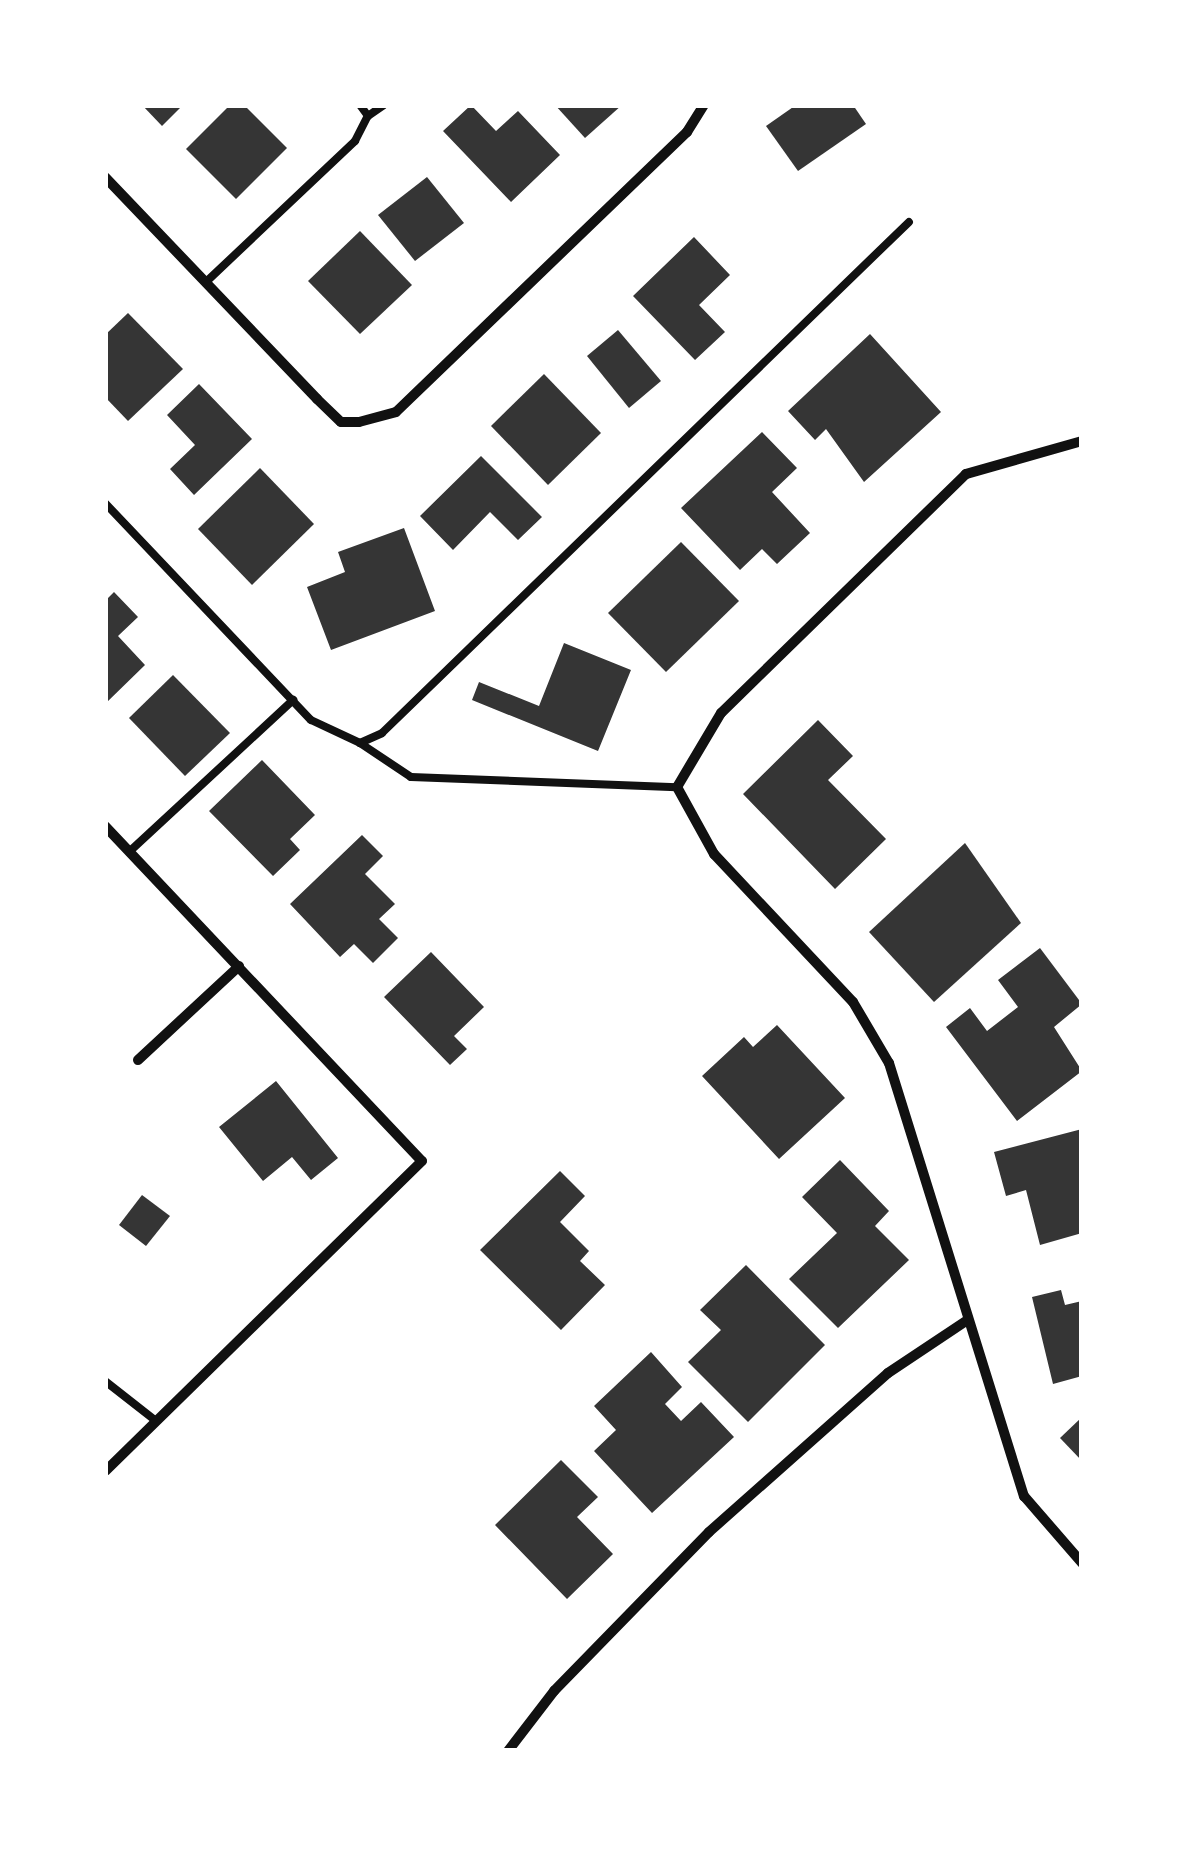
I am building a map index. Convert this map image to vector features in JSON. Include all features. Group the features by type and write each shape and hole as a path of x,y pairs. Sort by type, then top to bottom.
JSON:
{"street":[{"path":"105,177 341,422 396,412 687,132 704,105"},
{"path":"1082,440 966,474 722,714 677,788 714,854 853,1002 888,1064 925,1161 966,1321 1024,1496 1082,1563"},
{"path":"105,826 422,1160 105,1471"},
{"path":"138,1060 239,966"},
{"path":"508,1751 554,1691 709,1532 888,1373 966,1321"}],"lane":[{"path":"360,105 368,116"},
{"path":"206,282 355,142 368,116 384,105"},
{"path":"360,743 382,733 909,222"},
{"path":"105,503 334,738 360,743 411,777 677,788"},
{"path":"129,852 293,700"},
{"path":"105,1381 156,1420"}],"building":[{"path":"142,105 183,105 162,126"},
{"path":"230,105 244,105 287,148 236,199 186,149"},
{"path":"471,105 496,131 518,111 560,155 511,202 443,131"},
{"path":"555,105 622,105 585,138"},
{"path":"796,105 853,105 866,124 798,171 766,126"},
{"path":"427,177 464,223 415,261 378,215"},
{"path":"360,231 412,285 360,334 308,281"},
{"path":"694,237 730,275 699,305 725,332 695,360 633,296"},
{"path":"128,313 183,369 128,421 105,397 105,335"},
{"path":"618,330 661,381 629,408 587,356"},
{"path":"870,334 941,412 864,482 826,429 815,440 788,411"},
{"path":"544,374 601,433 548,485 491,426"},
{"path":"199,384 252,439 194,495 170,469 195,445 167,415"},
{"path":"762,432 797,468 772,492 810,533 777,564 762,549 740,570 681,508"},
{"path":"481,456 542,517 518,540 490,512 453,550 420,516"},
{"path":"260,468 314,524 252,585 198,529"},
{"path":"404,528 435,611 331,650 307,587 345,572 338,552"},
{"path":"681,542 739,601 666,672 608,613"},
{"path":"114,592 138,617 118,636 145,665 105,704 105,601"},
{"path":"564,643 631,670 598,751 472,700 479,682 539,706"},
{"path":"173,675 230,733 185,776 129,718"},
{"path":"818,720 853,756 828,780 886,839 835,889 743,794"},
{"path":"262,760 315,815 290,839 300,850 273,876 209,811"},
{"path":"362,835 383,856 365,874 395,904 379,919 398,938 373,963 354,944 340,957 290,904"},
{"path":"965,843 1021,923 934,1002 869,932"},
{"path":"1040,948 1082,1004 1054,1027 1082,1071 1017,1121 946,1027 970,1008 987,1031 1018,1007 998,980"},
{"path":"431,952 484,1007 454,1036 467,1049 450,1065 384,997"},
{"path":"777,1025 845,1098 779,1159 702,1076 744,1037 753,1047"},
{"path":"276,1081 338,1158 311,1180 292,1157 263,1181 219,1127"},
{"path":"1082,1129 1082,1233 1040,1245 1026,1190 1006,1196 994,1152"},
{"path":"840,1160 889,1211 875,1226 909,1260 838,1328 789,1279 837,1233 802,1197"},
{"path":"560,1171 585,1196 560,1222 589,1251 580,1261 605,1285 561,1330 480,1250"},
{"path":"142,1195 170,1216 146,1246 119,1225"},
{"path":"746,1265 825,1345 748,1422 688,1362 721,1330 700,1310"},
{"path":"1061,1290 1065,1305 1082,1301 1082,1376 1053,1384 1032,1297"},
{"path":"651,1352 682,1387 665,1404 681,1421 701,1402 734,1437 652,1513 594,1451 616,1430 594,1406"},
{"path":"1082,1417 1082,1461 1060,1438"},
{"path":"561,1460 598,1497 577,1517 613,1554 567,1599 495,1525"}]}
